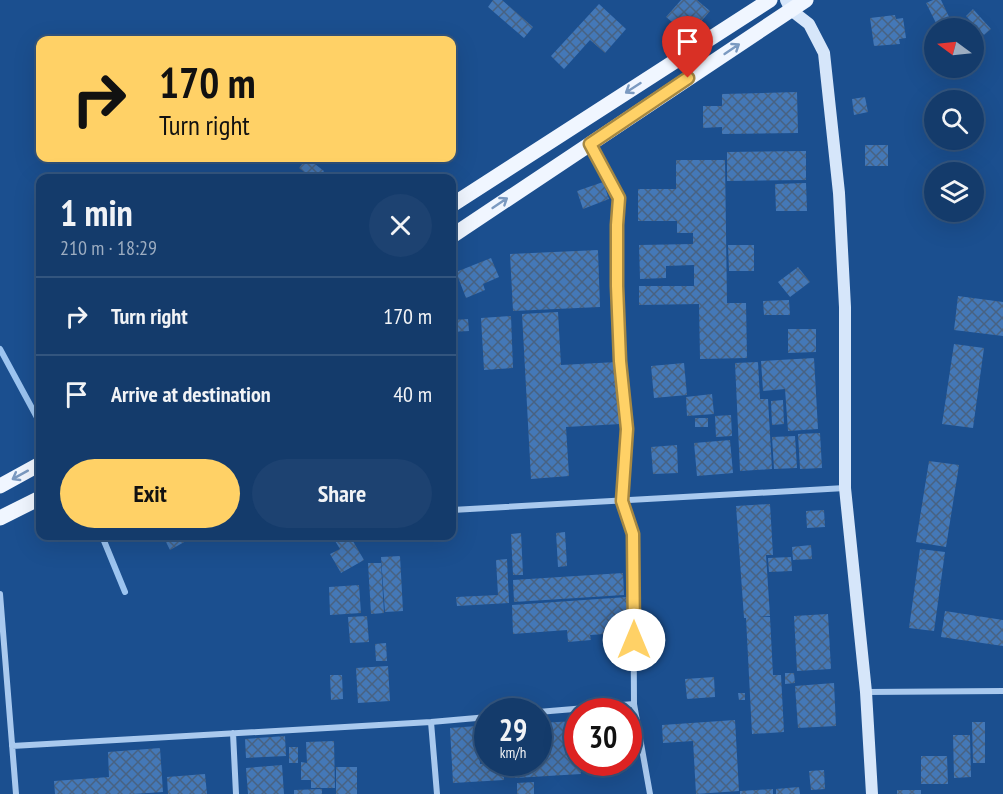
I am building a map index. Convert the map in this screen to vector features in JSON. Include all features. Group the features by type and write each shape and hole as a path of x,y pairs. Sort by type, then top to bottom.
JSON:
{"main road":[{"path":"456,202 770,0"},
{"path":"456,233 590,144 788,5 806,0"},
{"path":"0,486 36,466"},
{"path":"0,518 36,500"}],"street":[{"path":"788,5 808,24 824,53 839,193 845,308 845,488 866,692 872,794"},
{"path":"590,144 619,198 617,286 620,361 627,429 622,501 633,534 634,698"},
{"path":"456,510 845,488"},
{"path":"0,594 16,794"},
{"path":"866,692 1003,691"},
{"path":"12,746 474,718"},
{"path":"431,722 437,794"},
{"path":"232,733 236,794"},
{"path":"642,749 650,794"}],"building":[{"path":"493,0 502,0 533,27 524,38 488,7"},
{"path":"681,0 697,0 710,11 689,36 666,17"},
{"path":"941,0 950,18 934,18 926,3"},
{"path":"599,4 626,29 605,53 590,40 564,69 551,56"},
{"path":"973,9 981,18 968,18 966,16"},
{"path":"895,15 896,19 903,18 906,38 899,39 900,44 874,46 870,18"},
{"path":"984,21 991,29 984,35"},
{"path":"797,92 798,133 722,134 722,127 703,128 703,106 722,106 722,94"},
{"path":"865,97 868,112 854,115 852,99"},
{"path":"865,145 888,145 888,166 865,166"},
{"path":"806,151 806,180 727,181 727,152"},
{"path":"676,160 725,160 727,303 746,303 747,358 700,359 699,304 639,305 639,286 694,286 694,265 666,266 666,278 640,279 639,245 693,244 693,233 677,233 677,221 638,221 638,189 676,189"},
{"path":"304,162 312,162 324,171 322,174 307,174 299,168"},
{"path":"603,182 609,199 583,209 577,191"},
{"path":"806,183 807,211 776,211 775,184"},
{"path":"728,245 754,245 754,271 729,271"},
{"path":"598,250 600,307 513,311 510,254"},
{"path":"491,258 499,277 483,284 485,290 466,298 456,272"},
{"path":"798,267 810,282 790,297 778,282"},
{"path":"958,296 1003,302 1003,336 954,330"},
{"path":"789,300 790,315 764,315 763,301"},
{"path":"558,312 561,365 617,362 621,424 566,427 569,476 531,479 522,314"},
{"path":"511,316 513,368 484,370 481,318"},
{"path":"468,319 469,331 456,332 456,320"},
{"path":"788,329 816,329 816,352 788,353"},
{"path":"954,344 984,348 973,428 942,424"},
{"path":"814,358 818,429 788,431 785,389 763,391 761,361"},
{"path":"758,362 760,399 768,399 772,469 740,471 735,363"},
{"path":"684,363 687,395 654,398 651,366"},
{"path":"712,394 714,414 687,416 686,397"},
{"path":"783,400 784,424 772,425 771,401"},
{"path":"731,415 732,436 716,437 715,416"},
{"path":"695,418 708,418 708,427 695,427"},
{"path":"820,433 822,468 800,469 798,434"},
{"path":"795,436 797,468 774,469 772,437"},
{"path":"730,440 733,473 697,476 694,443"},
{"path":"677,445 678,473 653,474 651,447"},
{"path":"929,461 959,465 946,547 916,542"},
{"path":"770,504 773,555 766,555 770,616 757,617 770,617 773,675 781,675 784,732 752,734 746,618 744,618 736,506"},
{"path":"824,510 825,527 807,528 806,511"},
{"path":"565,532 567,566 558,567 556,533"},
{"path":"521,533 523,575 513,575 511,534"},
{"path":"165,540 185,540 186,541 170,550"},
{"path":"334,540 352,540 364,560 341,573 330,554 340,549"},
{"path":"811,545 812,559 793,560 792,547"},
{"path":"920,549 945,552 934,631 909,628"},
{"path":"400,556 403,611 385,612 381,557"},
{"path":"791,557 792,571 769,572 768,558"},
{"path":"507,559 509,603 457,606 456,597 498,595 496,560"},
{"path":"368,563 381,563 384,613 371,614"},
{"path":"623,573 624,595 514,602 513,580"},
{"path":"359,585 361,613 330,615 329,587"},
{"path":"627,597 629,626 619,626 620,633 590,635 591,640 568,642 567,630 513,634 512,605"},
{"path":"945,611 1003,620 1003,646 941,637"},
{"path":"828,614 831,669 797,671 794,616"},
{"path":"367,616 369,642 350,643 348,617"},
{"path":"386,643 387,661 376,661 375,644"},
{"path":"388,666 390,701 358,703 356,668"},
{"path":"785,673 794,673 795,683 785,684"},
{"path":"330,675 342,675 343,699 331,700"},
{"path":"714,677 715,697 687,699 685,679"},
{"path":"834,683 836,726 798,728 795,686"},
{"path":"738,693 745,693 745,700 739,700"},
{"path":"735,720 739,791 696,794 693,741 663,743 662,725"},
{"path":"552,722 564,722 564,775 552,776"},
{"path":"972,722 985,722 985,763 973,763"},
{"path":"474,726 474,776 504,776 504,780 453,783 450,728"},
{"path":"953,735 970,735 971,777 954,778"},
{"path":"285,736 286,756 246,758 245,739"},
{"path":"334,741 335,788 311,788 311,780 301,780 301,762 307,763 306,742"},
{"path":"289,747 298,747 298,763 289,763"},
{"path":"160,748 163,792 55,794 54,781 109,777 108,752"},
{"path":"921,756 947,756 948,784 921,784"},
{"path":"282,765 284,794 248,794 246,768"},
{"path":"336,767 357,767 357,794 336,794"},
{"path":"824,770 825,789 811,790 809,771"},
{"path":"205,774 207,794 168,794 167,777"},
{"path":"515,776 548,776 515,778"},
{"path":"534,782 534,794 517,794 517,783"},
{"path":"799,787 800,794 776,794 776,789"},
{"path":"322,789 322,794 294,794 294,790"},
{"path":"773,789 773,794 740,794 740,791"},
{"path":"897,790 921,790 921,794 897,794"}],"waterway":[{"path":"0,349 36,416"},
{"path":"104,540 125,592"}],"route":[{"path":"634,640 633,534 622,501 627,429 620,361 616,265 619,198 590,144 688,78"}]}
